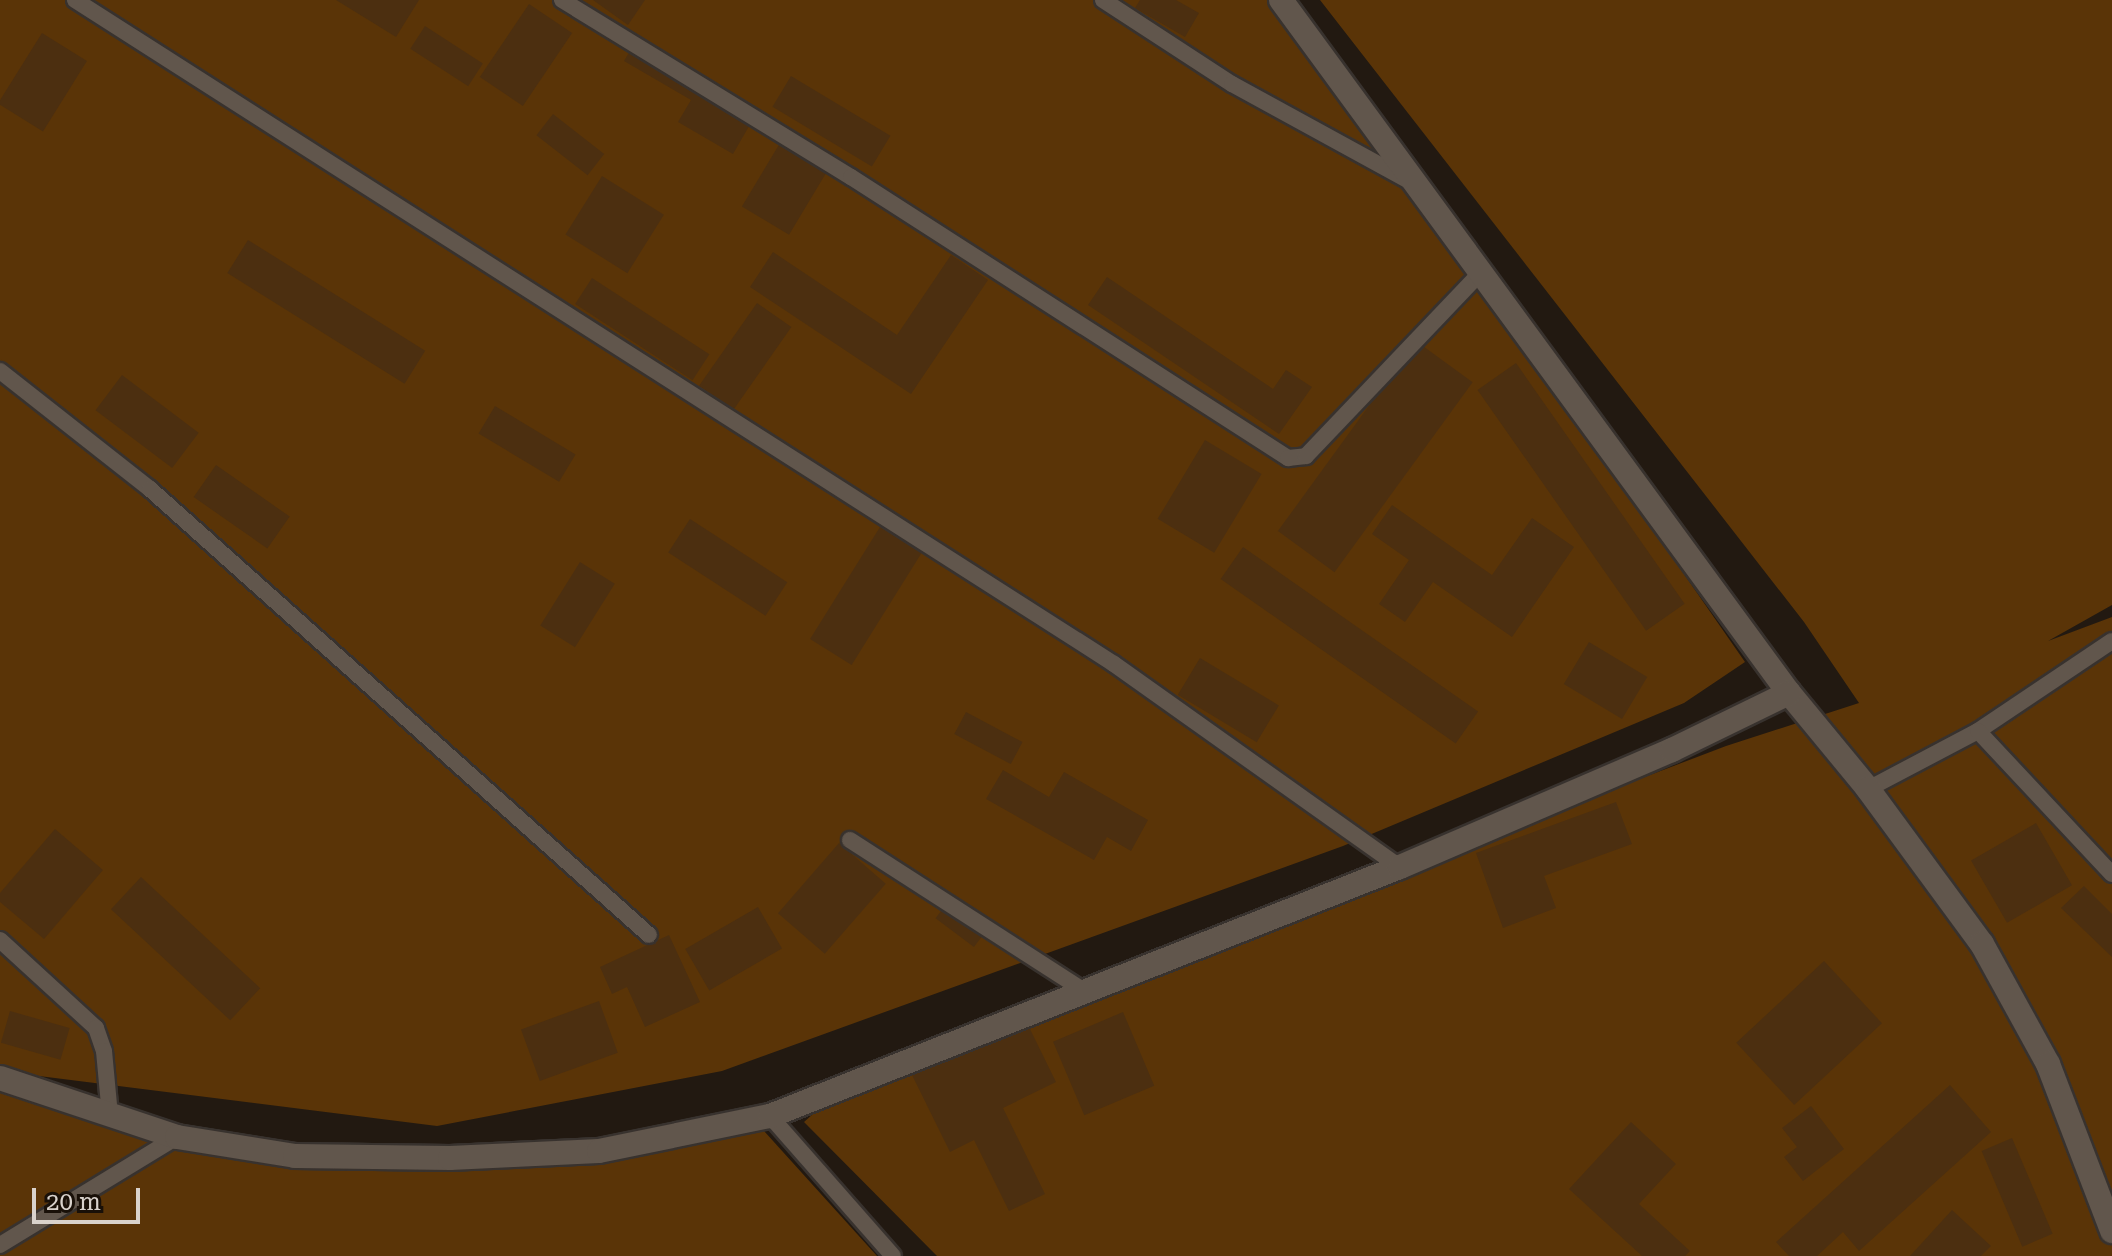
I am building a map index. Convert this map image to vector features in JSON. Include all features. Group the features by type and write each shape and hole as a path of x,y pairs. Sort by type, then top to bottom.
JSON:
{"street":[{"path":"1281,0 1789,693 1868,789 1982,944 2041,1051 2112,1231"},
{"path":"0,1078 177,1137 295,1156 450,1158 599,1151 770,1116 1400,867 1672,750 1789,693"}],"lane":[{"path":"75,0 1114,664 1400,867"},
{"path":"562,0 851,177 1288,458 1306,456 1481,272"},
{"path":"1103,0 1232,84 1417,185"},
{"path":"0,371 150,489 649,935"},
{"path":"1868,789 1978,731 2112,641"},
{"path":"1978,731 2112,874"},
{"path":"850,840 1083,990"},
{"path":"0,940 96,1028 104,1051 110,1116"},
{"path":"770,1116 893,1256"},
{"path":"0,1245 177,1137"}],"shaded area":[{"path":"0,0 1273,0 1464,257 1745,662 1684,703 1343,846 722,1071 437,1126 15,1073 161,1119 299,1149 627,1144 745,1110 877,1256 0,1256"},
{"path":"1320,0 2112,0 2112,605 2048,641 2112,617 2112,1256 937,1256 804,1122 852,1079 1726,746 1859,703 1804,622"}],"building":[{"path":"336,0 419,0 396,37"},
{"path":"593,0 645,0 628,25"},
{"path":"1140,0 1176,0 1199,13 1185,37 1135,8"},
{"path":"529,4 572,33 523,106 480,77"},
{"path":"425,26 483,64 468,86 410,49"},
{"path":"42,33 87,61 43,131 0,105"},
{"path":"630,51 752,121 733,154 678,122 691,100 624,61"},
{"path":"791,76 890,136 872,167 772,107"},
{"path":"553,114 604,154 588,175 536,135"},
{"path":"780,143 827,171 789,235 742,206"},
{"path":"602,176 664,215 627,273 565,235"},
{"path":"248,240 425,351 405,384 227,273"},
{"path":"773,252 897,335 951,255 988,280 911,394 750,287"},
{"path":"1107,277 1273,389 1286,370 1312,387 1279,434 1088,305"},
{"path":"592,278 709,354 693,380 575,304"},
{"path":"757,303 791,327 733,410 699,386"},
{"path":"1416,341 1473,382 1335,572 1278,531"},
{"path":"1516,363 1685,604 1646,631 1477,390"},
{"path":"122,375 199,433 172,468 96,410"},
{"path":"495,406 576,454 559,482 479,433"},
{"path":"1205,440 1262,474 1214,553 1158,519"},
{"path":"216,465 290,517 267,549 194,497"},
{"path":"1392,505 1492,575 1532,518 1574,547 1512,637 1433,582 1405,622 1379,604 1409,560 1372,534"},
{"path":"690,519 787,582 766,616 668,553"},
{"path":"880,527 922,553 852,665 810,639"},
{"path":"1243,547 1478,712 1456,744 1221,579"},
{"path":"580,562 615,584 575,647 540,626"},
{"path":"1589,642 1647,677 1622,719 1564,684"},
{"path":"1200,658 1279,705 1257,742 1178,695"},
{"path":"966,712 1023,742 1011,764 954,734"},
{"path":"1003,770 1049,797 1064,772 1148,820 1131,851 1107,837 1094,860 986,799"},
{"path":"1616,802 1632,844 1544,876 1556,908 1503,928 1476,853"},
{"path":"2036,823 2072,885 2007,923 1971,860"},
{"path":"55,829 103,870 44,939 0,902 0,893"},
{"path":"839,843 886,884 825,954 778,913"},
{"path":"141,877 260,988 230,1020 111,909"},
{"path":"2084,886 2112,914 2112,957 2061,908"},
{"path":"947,903 985,932 974,947 936,918"},
{"path":"758,907 782,949 709,991 685,949"},
{"path":"669,935 700,1002 645,1027 627,987 612,994 600,967"},
{"path":"1824,961 1882,1023 1794,1105 1736,1043"},
{"path":"599,1001 618,1053 540,1081 521,1029"},
{"path":"10,1011 70,1028 61,1060 1,1043"},
{"path":"1123,1012 1154,1086 1084,1115 1053,1042"},
{"path":"1025,1019 1056,1082 1003,1108 1045,1194 1009,1211 974,1140 950,1152 912,1075"},
{"path":"1950,1085 1991,1132 1859,1251 1843,1232 1817,1256 1789,1256 1776,1242"},
{"path":"1811,1106 1844,1149 1803,1181 1784,1157 1797,1147 1782,1128"},
{"path":"1631,1122 1676,1164 1639,1204 1690,1251 1685,1256 1642,1256 1569,1189"},
{"path":"2012,1138 2053,1234 2022,1247 1982,1151"},
{"path":"1952,1210 1991,1246 1981,1256 1910,1256"}]}
